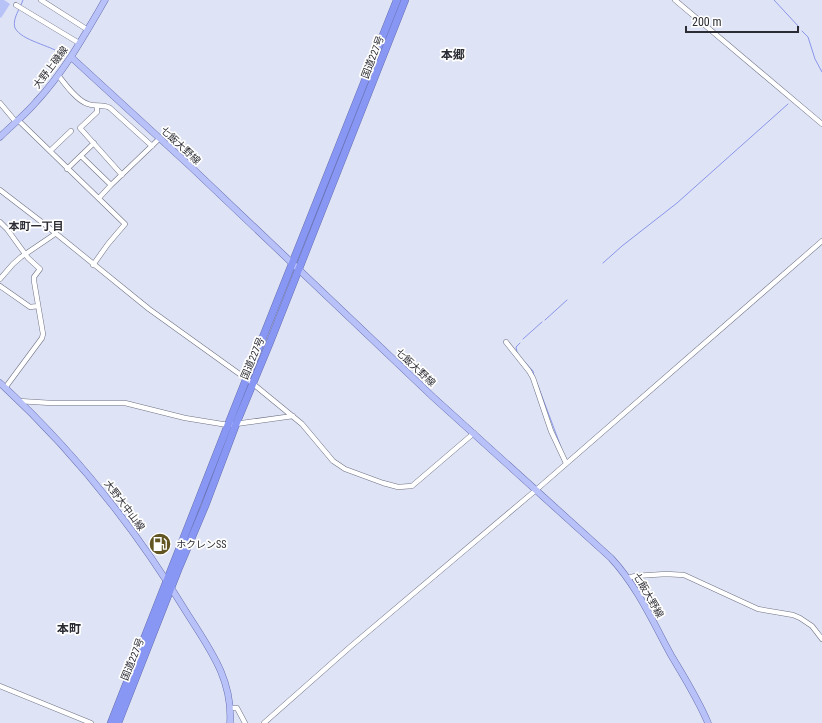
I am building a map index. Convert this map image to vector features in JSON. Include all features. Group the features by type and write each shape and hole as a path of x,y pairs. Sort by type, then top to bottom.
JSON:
{"highway":[{"name":"国道227号","path":"111,723 228,424 270,342 295,267 397,0"},
{"name":"国道227号","path":"295,267 403,2"},
{"name":"国道227号","path":"118,723 205,506 236,424 249,381"}],"main road":[{"name":"大野上磯線","path":"1,133 17,121 35,103 58,75 80,44 104,0"},
{"name":"七飯大野線","path":"71,57 160,138 433,397 611,558 628,578 699,704 708,723"},
{"name":"大野大中山線","path":"2,386 56,438 93,480 122,515 172,587 221,669 228,687 230,723"}],"street":[{"path":"41,0 88,30"},
{"path":"675,0 822,124"},
{"path":"16,5 80,44"},
{"path":"58,75 81,100 90,105 102,105 110,108 152,146"},
{"path":"0,103 125,224 93,265"},
{"path":"97,106 97,112 80,128 122,175"},
{"path":"50,151 71,131"},
{"path":"99,198 111,184 160,138"},
{"path":"67,169 94,143"},
{"path":"81,156 111,184"},
{"path":"0,190 155,313 249,381 293,416 302,424 337,465 383,483 398,487 412,486 474,433"},
{"path":"0,222 7,229 28,258 40,269 34,277 34,282 43,334 42,338 2,386"},
{"path":"0,279 25,253 55,234"},
{"path":"264,723 350,647 536,490 822,242"},
{"path":"0,286 30,307 38,306"},
{"path":"506,342 533,378 551,431 566,463"},
{"path":"19,401 51,403 125,403 185,418 228,424 293,416"},
{"path":"628,578 635,576 666,574 684,575 758,609 789,614 800,618 812,626 822,638"},
{"path":"0,686 91,723"},
{"path":"230,708 237,708 245,723"}],"shaded area":[{"path":"0,0 4,0 10,4 1,18 0,17"}],"waterway":[{"path":"21,5 23,0"},
{"path":"774,0 799,27"},
{"path":"19,9 14,23 15,28 30,40 62,54"},
{"path":"802,31 808,37 815,59 822,72"},
{"path":"603,263 622,246 677,203 788,104"},
{"path":"545,320 567,300"},
{"path":"523,339 542,322"},
{"path":"517,352 516,347 520,343"},
{"path":"521,358 533,371 534,376"},
{"path":"537,383 561,447"}],"place":[{"name":"ホクレンSS","path":"160,544"}],"district":[{"name":"本郷","path":"453,55"},
{"name":"本町一丁目","path":"36,226"},
{"name":"本町","path":"69,629"}]}
